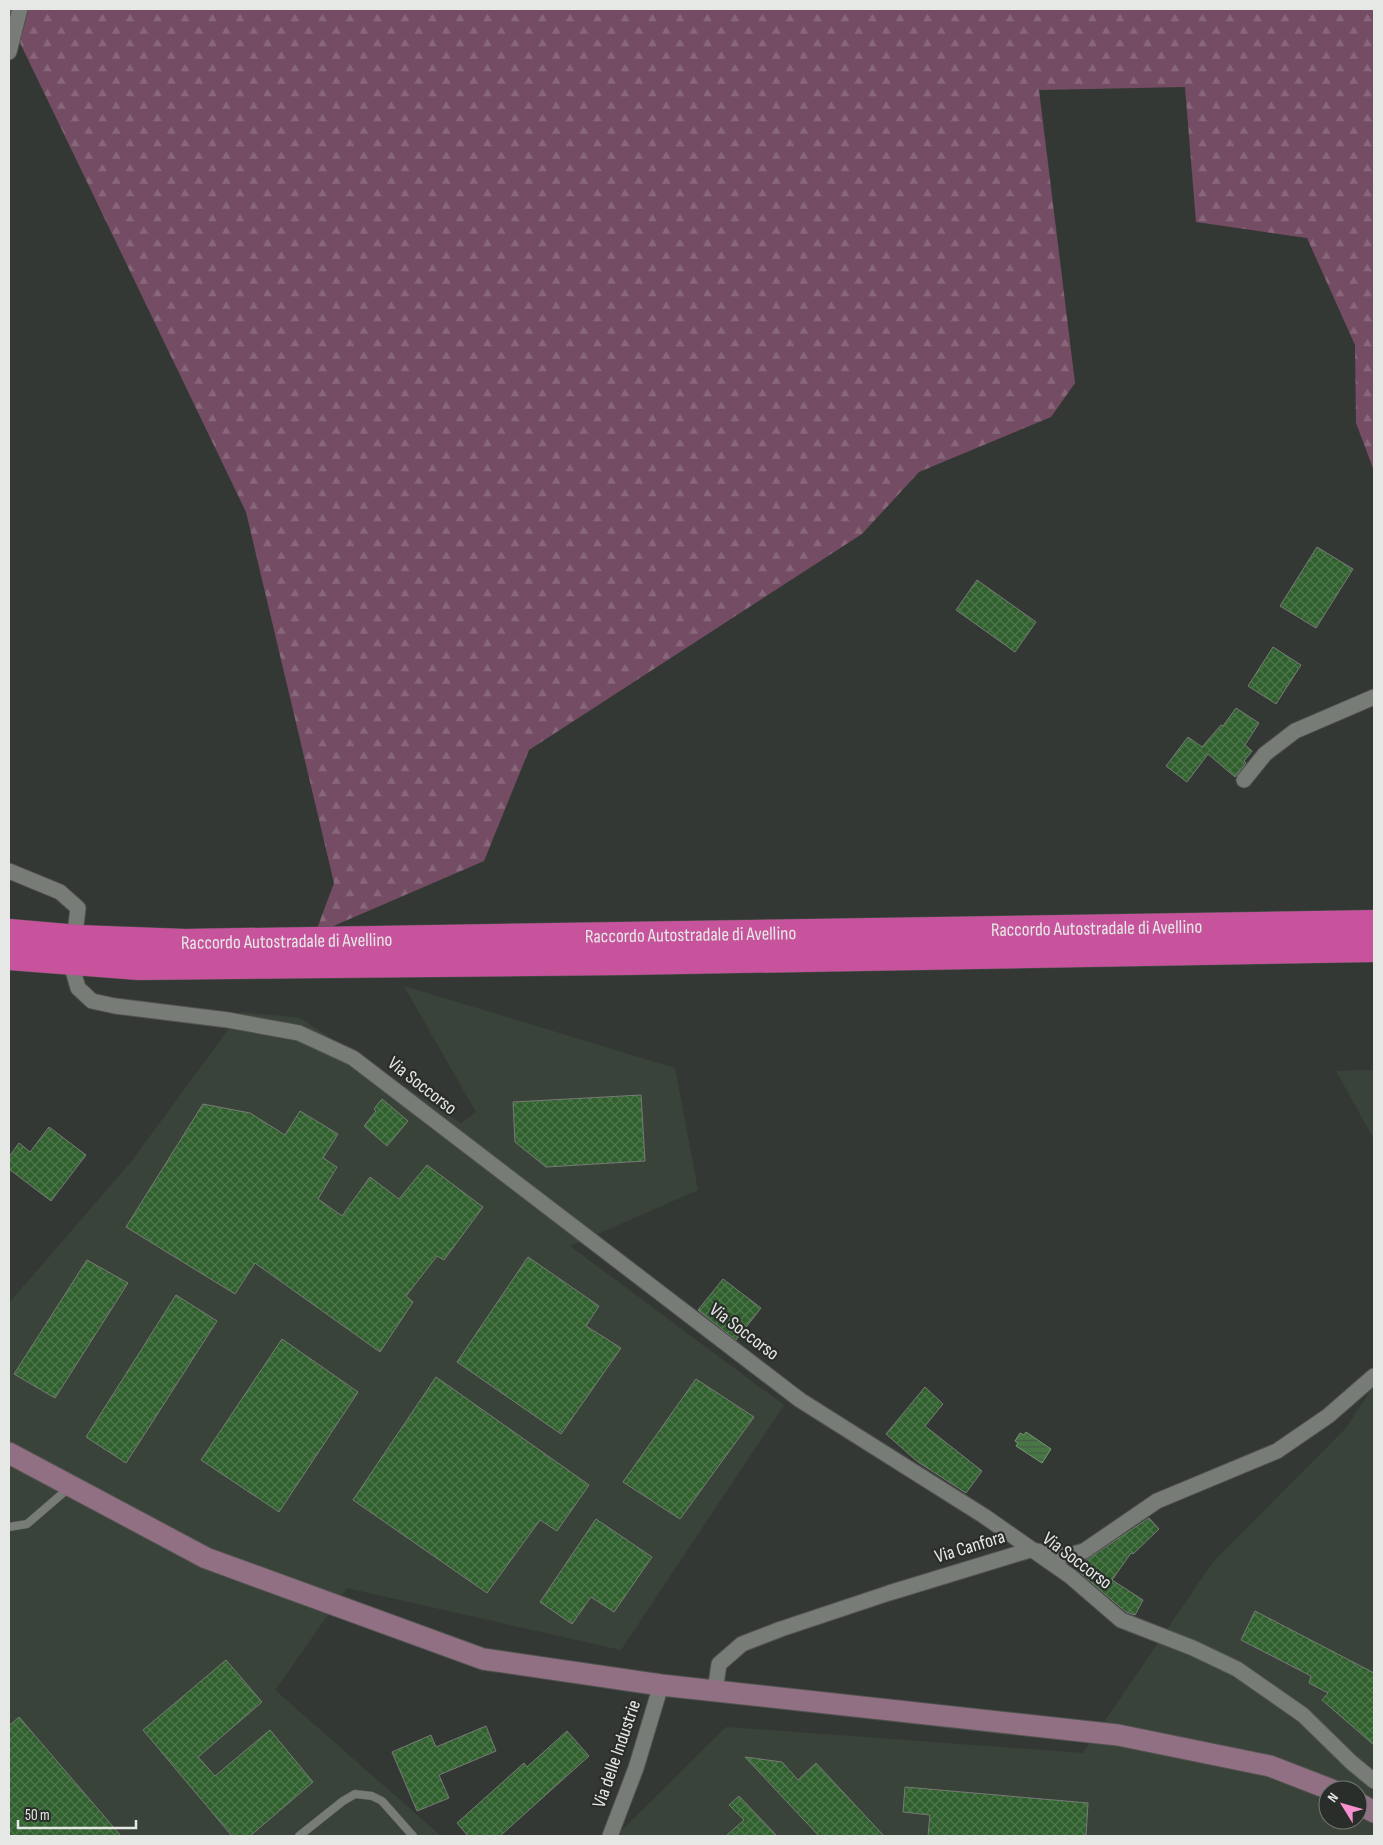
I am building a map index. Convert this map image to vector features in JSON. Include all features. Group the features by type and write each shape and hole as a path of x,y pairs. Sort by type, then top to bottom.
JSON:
{"highway":[{"name":"Raccordo Autostradale di Avellino","path":"9,933 78,939 185,943 1374,924"},
{"name":"Raccordo Autostradale di Avellino","path":"9,956 139,966 627,961 1374,948"}],"street":[{"path":"9,52 20,9"},
{"path":"1244,780 1265,754 1295,731 1374,697"},
{"path":"9,872 60,892 78,908 76,925"},
{"name":"Via Soccorso","path":"74,974 78,988 92,1001 115,1006 228,1020 299,1033 353,1058 800,1400 984,1516 1030,1550 1070,1576 1121,1620 1193,1648 1254,1679 1303,1715 1351,1762 1374,1781"},
{"name":"Via Canfora","path":"715,1691 719,1664 742,1644 889,1592 1030,1550 1065,1556 1084,1551 1157,1501 1277,1452 1328,1416 1374,1376"},
{"path":"9,1453 206,1558 483,1659 661,1685 1118,1735 1270,1766 1318,1785"},
{"name":"Via delle Industrie","path":"610,1836 636,1768 661,1685"}],"lane":[{"path":"9,1527 27,1524 72,1486"},
{"path":"299,1836 343,1800 355,1794 372,1796 382,1801 413,1836"}],"shaded area":[{"path":"404,986 675,1068 698,1190 570,1246 784,1405 621,1650 347,1588 275,1690 441,1836 9,1836 9,1303 131,1162 241,1012 300,1018 461,1123 476,1112"},
{"path":"1374,1070 1374,1139 1336,1071"},
{"path":"1374,1385 1374,1836 616,1836 726,1727 1083,1753 1213,1562 1346,1428"},
{"path":"1026,1432 1051,1449 1042,1463 1016,1446 1018,1443 1015,1441 1020,1433 1024,1435"}],"green space":[{"path":"9,9 1374,9 1374,471 1356,423 1355,345 1307,238 1196,222 1185,87 1039,90 1075,383 1051,417 919,472 862,534 529,750 484,861 315,934 334,883 246,512 9,20"}],"building":[{"path":"1317,547 1353,569 1316,628 1280,606"},
{"path":"977,580 1036,622 1015,652 956,610"},
{"path":"1273,647 1301,665 1276,704 1248,686"},
{"path":"1236,708 1259,723 1245,745 1252,751 1244,761 1246,763 1235,777 1208,754 1187,782 1166,766 1188,737 1202,747 1221,725 1223,726"},
{"path":"641,1095 645,1161 546,1167 515,1142 513,1102"},
{"path":"382,1099 408,1121 387,1146 364,1126 376,1111 374,1109"},
{"path":"203,1104 250,1113 285,1135 300,1111 338,1134 323,1158 337,1167 318,1199 342,1216 370,1177 399,1199 427,1165 483,1207 444,1260 437,1256 406,1296 413,1302 380,1352 255,1263 235,1294 126,1227"},
{"path":"49,1127 86,1155 51,1201 9,1169 9,1157 19,1143 30,1152"},
{"path":"528,1257 599,1306 586,1326 621,1348 561,1434 457,1362"},
{"path":"87,1260 128,1283 55,1398 14,1374"},
{"path":"723,1279 761,1308 736,1340 698,1310"},
{"path":"176,1295 217,1321 126,1463 86,1437"},
{"path":"282,1339 358,1392 279,1512 201,1460"},
{"path":"436,1377 589,1485 557,1531 540,1520 487,1593 353,1500"},
{"path":"696,1379 754,1417 680,1519 623,1482"},
{"path":"925,1387 943,1404 925,1426 982,1471 966,1493 918,1462 886,1434"},
{"path":"1149,1518 1159,1529 1133,1554 1131,1553 1112,1580 1143,1600 1135,1615 1126,1612 1078,1571 1086,1560"},
{"path":"596,1519 652,1557 614,1612 591,1597 572,1624 540,1602"},
{"path":"1255,1611 1374,1673 1374,1745 1322,1700 1328,1693 1309,1683 1311,1676 1241,1640"},
{"path":"226,1660 262,1702 198,1757 215,1776 270,1730 313,1782 250,1836 232,1836 143,1730"},
{"path":"19,1717 121,1836 9,1836 9,1726"},
{"path":"486,1726 496,1751 439,1775 449,1798 417,1811 392,1752 431,1735 436,1747"},
{"path":"567,1731 589,1756 500,1836 468,1836 457,1823 524,1763 527,1767"},
{"path":"745,1757 782,1762 798,1780 816,1763 884,1836 819,1836"},
{"path":"905,1787 1088,1803 1086,1836 928,1836 930,1815 903,1812"},
{"path":"739,1796 777,1836 726,1836 744,1820 729,1805"}]}
